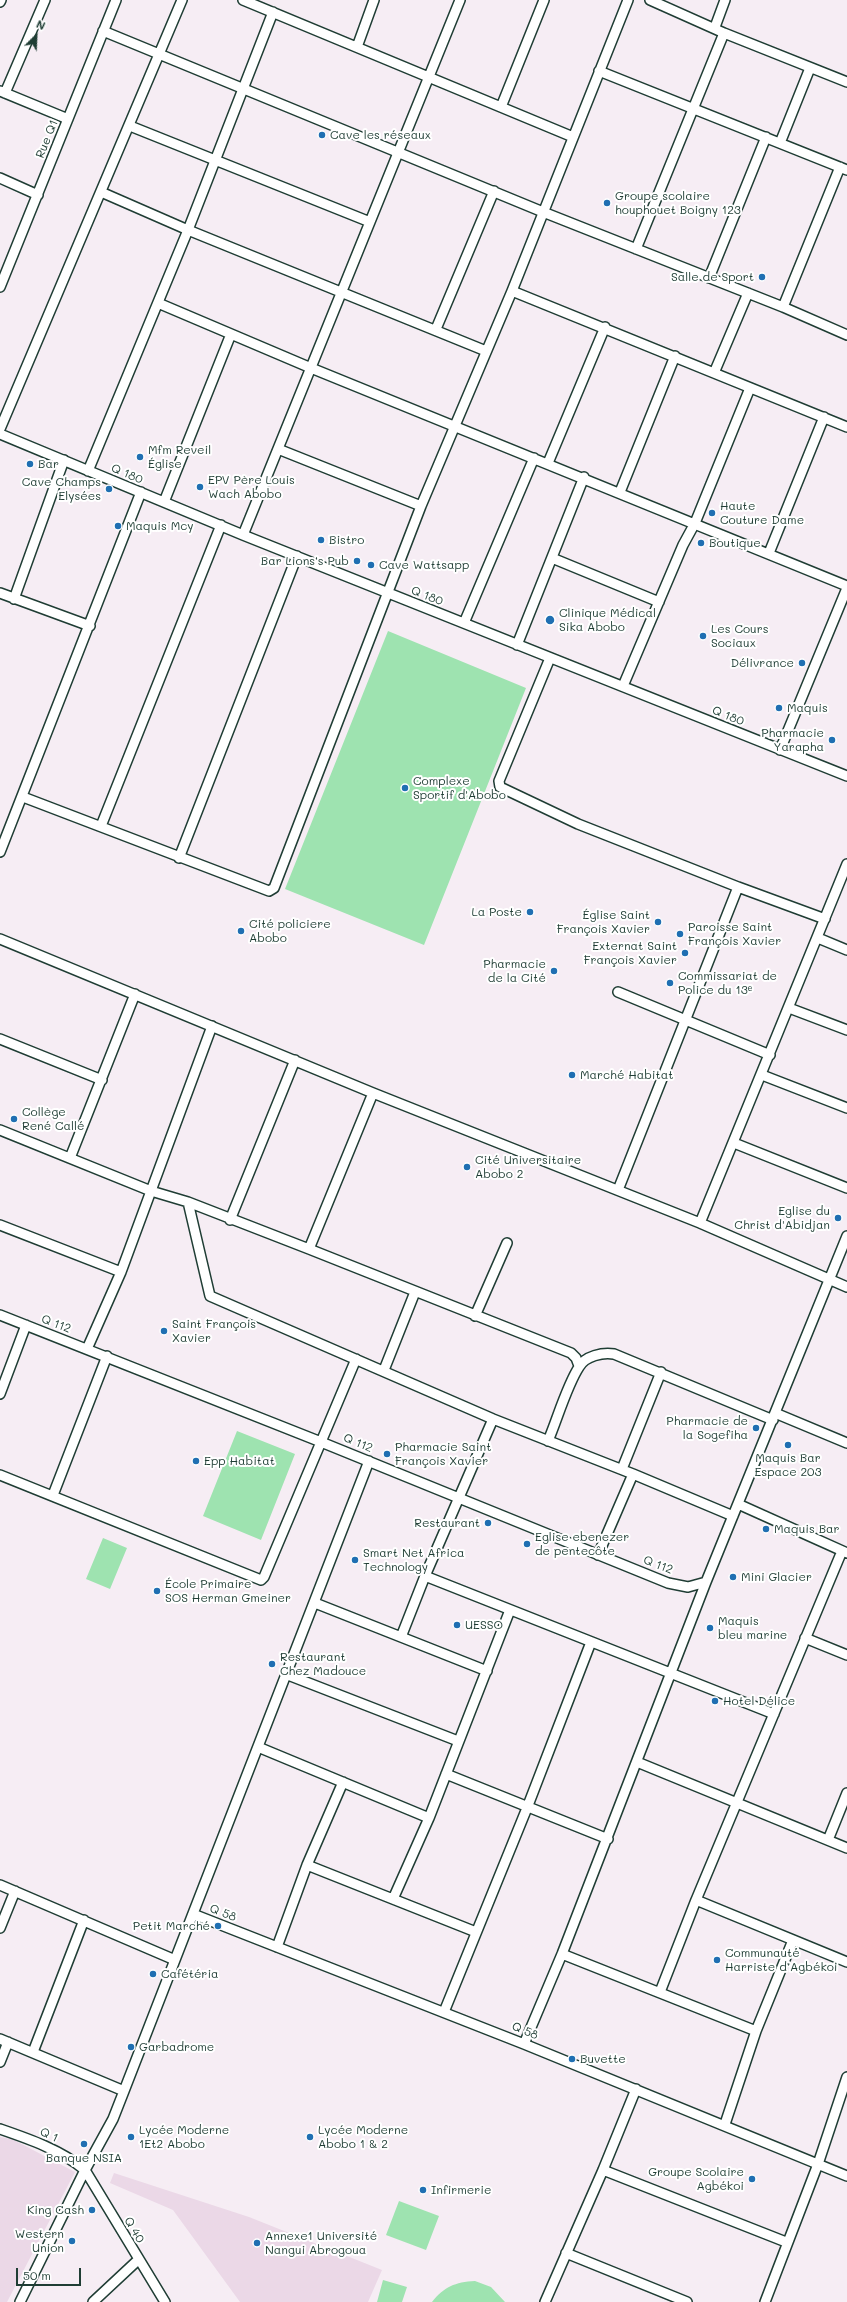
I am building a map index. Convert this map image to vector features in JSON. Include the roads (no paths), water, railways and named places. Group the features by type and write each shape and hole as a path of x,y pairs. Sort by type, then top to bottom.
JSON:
{"street":[{"path":"45,0 3,92 68,119"},
{"name":"Rue Q1","path":"0,287 116,0"},
{"path":"0,429 130,126 182,0"},
{"path":"243,0 573,137"},
{"path":"357,47 374,0"},
{"path":"243,535 460,0"},
{"path":"501,107 544,0"},
{"path":"23,797 101,826 179,858 269,891 274,888 421,506 512,291 628,0"},
{"path":"650,0 715,27 724,33 847,82"},
{"path":"715,27 725,0"},
{"path":"88,471 188,230 273,12"},
{"path":"103,32 160,54 543,212 783,307 847,335"},
{"path":"636,249 724,33"},
{"path":"780,143 810,68"},
{"path":"600,71 843,168 783,307"},
{"path":"130,126 370,222"},
{"path":"709,278 766,137"},
{"path":"0,178 38,196"},
{"path":"436,329 494,191"},
{"path":"101,192 188,230 436,329 486,351"},
{"path":"512,291 605,327 847,427"},
{"path":"714,373 748,293"},
{"path":"158,303 311,368 584,477 769,553 847,587 780,750"},
{"path":"548,463 605,327"},
{"path":"164,502 230,334"},
{"path":"620,492 675,356"},
{"path":"623,686 695,523 750,388"},
{"path":"769,553 824,417"},
{"name":"Q 180","path":"0,434 243,535 847,776"},
{"path":"278,449 421,506"},
{"path":"464,623 534,458"},
{"path":"14,599 64,460"},
{"path":"517,644 584,477"},
{"path":"1,847 23,797 90,626 140,492"},
{"path":"101,826 220,525"},
{"path":"179,858 297,556"},
{"path":"552,558 659,602"},
{"path":"0,593 90,626"},
{"path":"550,658 499,781 500,787 578,824 738,887 825,919"},
{"path":"700,1223 847,866"},
{"path":"618,1190 738,887"},
{"path":"818,938 847,950"},
{"path":"0,939 373,1093 700,1223 829,1281 847,1287"},
{"path":"618,992 770,1055"},
{"path":"70,1158 135,994"},
{"path":"789,1008 847,1030"},
{"path":"87,1349 121,1272 212,1026"},
{"path":"0,1039 102,1080"},
{"path":"230,1220 294,1060"},
{"path":"762,1074 847,1108"},
{"path":"309,1249 373,1093"},
{"path":"0,1130 151,1191 188,1202 230,1220 309,1249 571,1353 576,1358 579,1366"},
{"path":"734,1142 847,1188"},
{"path":"188,1202 210,1296 384,1370 493,1419 633,1474 733,1516"},
{"path":"0,1225 121,1272"},
{"path":"524,2044 608,1839 706,1582 847,1236"},
{"path":"475,1316 507,1242"},
{"path":"384,1370 415,1292"},
{"name":"Q 112","path":"0,1315 370,1461 460,1499 678,1586 688,1587 706,1582"},
{"path":"0,1394 26,1325"},
{"path":"548,1441 579,1366 596,1354 604,1352 614,1354 774,1417 847,1443"},
{"path":"53,1495 107,1356"},
{"path":"0,1475 53,1495 261,1580 356,1359"},
{"path":"622,1470 661,1372"},
{"path":"401,1638 425,1576 460,1499 493,1419"},
{"path":"20,2302 84,2170 98,2148 124,2091 258,1747 288,1675 370,1461"},
{"path":"598,1555 633,1474"},
{"path":"660,1992 696,1900 738,1804 805,1638 845,1552 738,1504"},
{"path":"425,1576 591,1642 672,1672 774,1714"},
{"path":"315,1603 487,1671"},
{"path":"393,1899 429,1818 510,1610"},
{"path":"805,1638 847,1655"},
{"path":"444,2012 527,1808 591,1642"},
{"path":"288,1675 458,1741"},
{"path":"258,1747 429,1818"},
{"path":"637,1762 847,1848"},
{"path":"446,1774 527,1808 608,1839"},
{"path":"276,1947 307,1865 343,1782"},
{"path":"828,1840 847,1794"},
{"path":"307,1865 476,1932"},
{"path":"0,1885 175,1960"},
{"path":"0,1928 15,1891"},
{"path":"696,1900 847,1962"},
{"name":"Q 58","path":"193,1914 725,2124 847,2176"},
{"path":"33,2052 84,1920"},
{"path":"725,2124 756,2031 793,1940"},
{"path":"562,1954 756,2031"},
{"path":"0,2062 4,2041 124,2091"},
{"path":"765,2302 786,2242 818,2164 847,2077"},
{"path":"545,2302 604,2170 636,2089"},
{"name":"Q 1","path":"0,2129 38,2143 75,2162 84,2170"},
{"name":"Q 40","path":"84,2170 165,2302"},
{"path":"604,2170 786,2242"},
{"path":"566,2253 687,2302"},
{"path":"93,2302 138,2260"}],"place":[{"name":"Cave les réseaux","path":"322,135"},
{"name":"Groupe scolaire houphouet Boigny 123","path":"607,203"},
{"name":"Salle de Sport","path":"762,277"},
{"name":"Mfm Reveil Église","path":"140,457"},
{"name":"Bar","path":"30,464"},
{"name":"EPV Père Louis Wach Abobo","path":"200,487"},
{"name":"Cave Champs Elysées","path":"109,489"},
{"name":"Haute Couture Dame","path":"712,513"},
{"name":"Maquis Mcy","path":"118,526"},
{"name":"Bistro","path":"321,540"},
{"name":"Boutique","path":"701,543"},
{"name":"Bar Lions's Pub","path":"357,561"},
{"name":"Cave Wattsapp","path":"371,565"},
{"name":"Clinique Médical Sika Abobo","path":"550,620"},
{"name":"Les Cours Sociaux","path":"703,636"},
{"name":"Délivrance","path":"802,663"},
{"name":"Maquis","path":"779,708"},
{"name":"Pharmacie Yarapha","path":"832,740"},
{"name":"Complexe Sportif d'Abobo","path":"405,788"},
{"name":"La Poste","path":"530,912"},
{"name":"Église Saint François Xavier","path":"658,922"},
{"name":"Cité policiere Abobo","path":"241,931"},
{"name":"Paroisse Saint François Xavier","path":"680,934"},
{"name":"Externat Saint François Xavier","path":"685,953"},
{"name":"Pharmacie de la Cité","path":"554,971"},
{"name":"Commissariat de Police du 13ᵉ","path":"670,983"},
{"name":"Marché Habitat","path":"572,1075"},
{"name":"Collège René Callé","path":"14,1119"},
{"name":"Cité Universitaire Abobo 2","path":"467,1167"},
{"name":"Eglise du Christ d'Abidjan","path":"838,1218"},
{"name":"Saint François Xavier","path":"164,1331"},
{"name":"Pharmacie de la Sogefiha","path":"756,1428"},
{"name":"Maquis Bar Espace 203","path":"788,1445"},
{"name":"Pharmacie Saint François Xavier","path":"387,1454"},
{"name":"Epp Habitat","path":"196,1461"},
{"name":"Restaurant","path":"488,1523"},
{"name":"Maquis Bar","path":"766,1529"},
{"name":"Eglise ebenezer de pentecôte","path":"527,1544"},
{"name":"Smart Net Africa Technology","path":"355,1560"},
{"name":"Mini Glacier","path":"733,1577"},
{"name":"École Primaire SOS Herman Gmeiner","path":"157,1591"},
{"name":"UESSO","path":"457,1625"},
{"name":"Maquis bleu marine","path":"710,1628"},
{"name":"Restaurant Chez Madouce","path":"272,1664"},
{"name":"Hotel Délice","path":"715,1701"},
{"name":"Petit Marché","path":"218,1926"},
{"name":"Communauté Harriste d’Agbékoi","path":"717,1960"},
{"name":"Cafétéria","path":"153,1974"},
{"name":"Garbadrome","path":"131,2047"},
{"name":"Buvette","path":"572,2059"},
{"name":"Lycée Moderne 1Et2 Abobo","path":"131,2137"},
{"name":"Lycée Moderne Abobo 1 & 2","path":"310,2137"},
{"name":"Banque NSIA","path":"84,2144"},
{"name":"Groupe Scolaire Agbékoi","path":"752,2179"},
{"name":"Infirmerie","path":"423,2190"},
{"name":"King Cash","path":"92,2210"},
{"name":"Western Union","path":"72,2241"},
{"name":"Annexe1 Université Nangui Abrogoua","path":"257,2243"}]}
